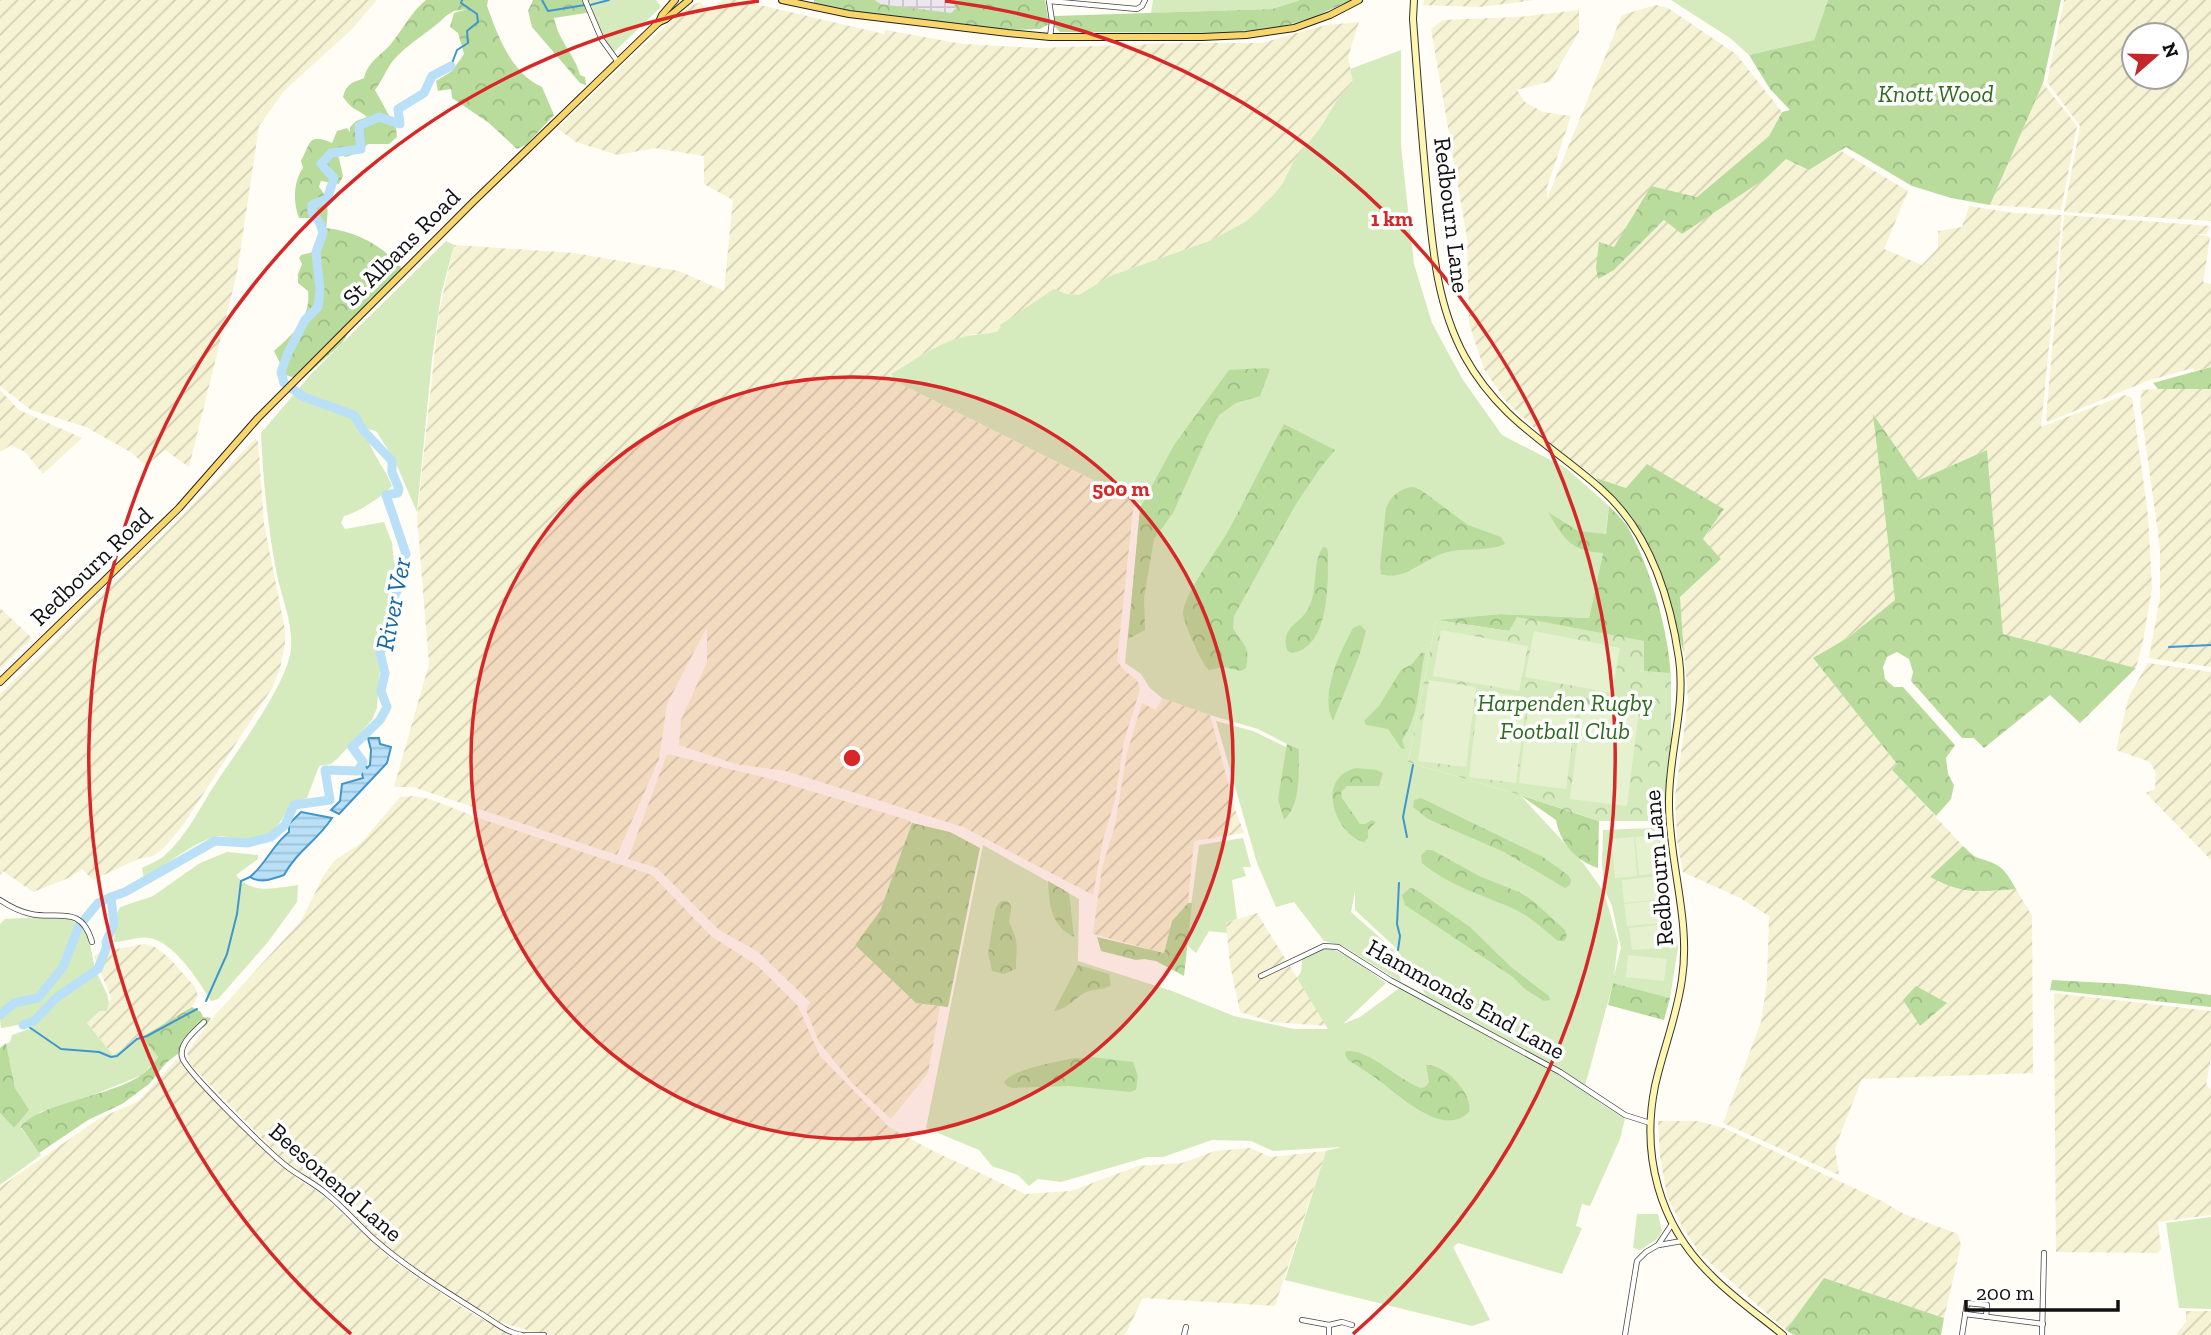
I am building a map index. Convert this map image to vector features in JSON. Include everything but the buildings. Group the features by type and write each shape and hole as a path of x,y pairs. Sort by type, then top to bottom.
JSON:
{"main road":[{"name":"St Albans Road","path":"659,22 675,0"},
{"name":"St Albans Road","path":"179,508 285,391 492,183 659,22 689,0"},
{"path":"782,0 849,14 1050,37 1202,37 1266,33 1313,22 1359,0"},
{"name":"Redbourn Lane","path":"1408,0 1412,10"},
{"name":"Redbourn Lane","path":"1414,0 1412,10 1432,248 1451,327 1476,374 1508,414 1534,438 1600,488 1628,517 1651,557 1664,594 1675,636 1681,687 1669,783 1669,814 1683,922 1684,956 1678,999 1655,1085 1650,1123 1652,1165 1658,1192 1682,1241 1712,1277 1783,1335"},
{"name":"Redbourn Road","path":"0,682 179,508"}],"street":[{"path":"585,0 602,40 618,62"},
{"path":"1050,37 1052,21 1049,1 1137,9 1142,6 1144,0"},
{"path":"0,900 29,914 68,914 80,922 92,942"},
{"name":"Hammonds End Lane","path":"1261,976 1324,946 1339,947 1390,980 1560,1072 1625,1115 1650,1123"},
{"name":"Beesonend Lane","path":"204,1022 187,1041 181,1053 183,1061 285,1165 327,1194 375,1240 426,1280 507,1330 524,1335 544,1335"},
{"path":"1658,1245 1672,1224"},
{"path":"1625,1335 1637,1261 1658,1245 1682,1241"},
{"path":"2042,1335 2045,1253"},
{"path":"1962,1335 1967,1303 1987,1305 1986,1317"},
{"path":"1965,1314 2043,1324"},
{"path":"1302,1320 1329,1325 1342,1322 1352,1325"},
{"path":"1329,1325 1329,1335"},
{"path":"1184,1335 1186,1327"}],"shaded area":[{"path":"0,0 377,0 351,30 284,91 259,126 237,273 189,467 165,450 146,466 132,453 86,427 31,410 0,386"},
{"path":"723,0 738,0 884,34 885,30 963,44 1038,48 1262,43 1326,25 1359,22 1348,57 1353,82 1293,162 1283,183 1265,205 1245,222 1209,241 1110,276 1079,295 1066,294 991,335 973,334 935,347 891,374 895,381 1134,501 1117,661 1137,680 1140,689 1124,741 1115,800 1103,840 1093,895 963,827 786,771 735,764 679,745 681,720 707,662 707,627 667,704 659,759 617,855 413,787 394,787 429,664 417,517 439,312 454,245 574,253 679,271 724,291 733,200 704,184 704,156 654,148 618,155 576,142 557,128 682,10 700,2 705,7 712,8"},
{"path":"874,0 952,0 956,8 952,13 942,13 881,4"},
{"path":"1424,0 1535,0 1480,7 1423,5"},
{"path":"2064,0 2211,0 2211,221 2064,212 2080,126 2047,82"},
{"path":"1656,5 1668,8 1736,54 1782,112 1769,136 1697,197 1651,186 1614,248 1599,242 1614,270 1665,220 1766,178 1786,158 1809,170 1841,151 1908,191 1884,249 1922,265 1938,248 1938,231 1962,227 1969,206 2013,213 2062,215 2041,427 2125,395 2132,398 2148,515 2152,588 2136,668 2003,634 1987,450 1919,480 1874,415 1895,600 1849,637 1813,658 1897,764 1892,770 1963,846 1931,877 1980,892 2016,889 2032,916 2033,1073 1862,1079 1835,1148 1839,1175 1723,1123 1761,1022 1767,982 1769,916 1740,898 1683,872 1677,840 1675,796 1688,701 1680,597 1721,559 1703,540 1724,509 1701,496 1626,488 1596,478 1553,446 1505,400 1484,369 1469,323 1467,238 1431,29 1443,20 1519,17 1579,10 1579,32 1551,81 1517,90 1525,102 1543,112 1571,116 1547,187 1547,199 1622,15"},
{"path":"2043,83 2077,126 2061,210 1990,205"},
{"path":"2064,215 2210,226 2207,234 2195,234 2210,238 2203,282 2211,284 2211,367 2194,371 2193,368 2147,381 2048,422 2046,419"},
{"path":"2211,389 2211,667 2149,658 2160,597 2160,548 2140,403 2142,390"},
{"path":"0,390 19,410 82,438 43,474 25,452 11,445 0,452"},
{"path":"255,439 258,441 264,524 285,630 280,669 272,688 183,825 164,848 153,856 138,859 93,880 82,869 71,877 33,892 3,871 0,875 0,694 166,532"},
{"path":"0,608 32,638 0,669"},
{"path":"2148,663 2211,672 2211,860 2146,793 2155,789 2156,773 2150,762 2116,750 2129,696"},
{"path":"1162,698 1210,715 1244,833 1194,841 1188,903 1172,921 1164,953 1093,934 1102,868 1115,825 1127,753 1142,703 1156,710"},
{"path":"667,754 767,778 912,823 880,911 855,945 916,1003 940,1006 928,1073 891,1119 853,1084 819,1042 806,1010 810,1002 757,951 719,930 657,868 628,859"},
{"path":"400,797 430,799 481,819 652,875 711,936 758,966 798,1006 820,1056 889,1127 1025,1194 1071,1191 1138,1166 1182,1163 1215,1151 1250,1148 1271,1157 1326,1151 1275,1306 1143,1298 1125,1335 554,1335 499,1322 446,1290 390,1249 344,1209 326,1189 286,1163 190,1064 187,1052 215,1015 301,921 334,861 361,843"},
{"path":"1257,913 1327,1026 1272,1022 1240,1012 1230,965 1226,923"},
{"path":"145,944 157,948 170,959 195,987 198,996 190,1010 113,1055 87,1023 100,1011 107,1011 111,997 94,957 101,952"},
{"path":"2054,993 2211,1011 2211,1058 2206,1085 2211,1089 2211,1215 2158,1222 2161,1249 2157,1253 2056,1252"},
{"path":"180,1056 196,1081 263,1149 302,1182 318,1191 392,1260 463,1308 510,1335 0,1335 0,1187 100,1118 137,1102"},
{"path":"1658,1121 1698,1121 1724,1128 1880,1200 1904,1214 1958,1234 1961,1245 1944,1318 1824,1278 1786,1330 1701,1255 1683,1228 1667,1196 1660,1157"},
{"path":"2186,1311 2211,1311 2211,1335 2176,1335 2186,1322"}],"green space":[{"path":"426,0 488,0 487,6 507,52 522,73 542,87 554,115 526,145 517,149 489,123 452,98 451,89 438,91 436,81 452,71 464,54 458,33 450,27 454,13 467,9 447,15 398,55 375,90 396,128 397,137 389,144 368,144 345,157 337,150 343,176 339,184 321,181 319,187 327,201 326,228 348,232 369,241 403,270 393,282 369,300 342,343 301,380 286,375 274,351 304,318 308,291 298,283 302,264 299,258 313,252 322,229 325,228 311,218 299,218 295,193 303,168 301,161 314,139 332,143 337,131 347,128 350,132 350,127 356,121 367,117 343,97 346,89 350,84 364,78 371,64 391,44 411,15"},
{"path":"533,0 590,0 586,13 554,18 580,75 585,77 586,85 580,83 532,27 528,11"},
{"path":"590,0 656,0 661,7 614,52 602,36"},
{"path":"814,0 874,0 881,4 951,13 956,8 952,0 1045,0 1049,24 1040,29 983,29 898,19 814,4"},
{"path":"1153,0 1300,0 1272,9 1151,13"},
{"path":"1300,0 1351,0 1314,17 1281,27 1222,33 1060,32 1054,26 1054,16 1272,9"},
{"path":"1671,0 1828,0 1814,40 1749,55 1730,38"},
{"name":"Knott Wood","path":"1828,0 2061,0 2043,83 1990,205 1951,198 1912,186 1846,147 1809,170 1786,159 1766,178 1682,234 1664,220 1614,270 1598,279 1596,268 1599,242 1614,247 1651,186 1697,197 1769,136 1782,112 1790,110 1770,89 1749,55 1814,40"},
{"path":"1401,50 1401,146 1414,264 1432,323 1463,380 1502,435 1566,468 1609,506 1603,553 1589,618 1500,614 1436,620 1408,762 1520,795 1583,863 1604,892 1618,942 1614,976 1621,948 1612,906 1606,893 1602,865 1603,830 1664,825 1668,896 1678,948 1670,998 1613,983 1584,1090 1625,1119 1620,1139 1590,1206 1582,1204 1576,1226 1582,1228 1562,1274 1458,1243 1453,1247 1490,1320 1472,1326 1285,1280 1326,1151 1341,1147 1273,1151 1251,1141 1212,1140 1163,1157 1147,1157 1061,1182 1038,1179 1029,1186 1018,1175 992,1166 979,1150 926,1128 983,845 1079,899 1078,961 1172,991 1234,1016 1294,1029 1328,1029 1297,978 1301,972 1302,959 1328,947 1350,957 1386,983 1343,1024 1360,1017 1405,984 1426,995 1396,948 1355,910 1355,891 1351,912 1394,950 1401,982 1343,946 1324,941 1294,902 1276,907 1257,863 1216,721 1253,731 1286,747 1287,744 1258,729 1162,698 1150,688 1141,674 1125,663 1141,504 895,381 891,374 950,341 1001,330 1000,325 1054,289 1079,295 1110,276 1209,241 1245,222 1265,205 1283,183 1293,162 1353,82 1350,69"},
{"path":"446,241 454,245 441,295 432,359 417,512 394,459 376,431 367,429 372,450 392,486 370,504 344,516 341,523 345,529 384,522 392,543 396,581 384,638 376,655 380,670 377,708 372,720 338,758 331,764 319,766 307,798 291,803 282,820 271,832 256,838 220,836 207,840 144,880 142,868 163,857 186,831 271,699 288,663 291,648 290,629 271,540 261,433 312,373"},
{"path":"2211,367 2211,389 2158,389 2153,383"},
{"path":"1270,369 1260,396 1236,403 1219,415 1173,513 1154,539 1144,597 1145,630 1128,639 1140,508 1174,445 1229,370"},
{"path":"1873,414 1919,480 1987,450 2003,634 2136,668 2080,723 2050,695 1984,748 1974,738 1962,738 1911,681 1913,672 1909,659 1897,652 1887,657 1883,667 1885,679 1894,687 1903,687 1955,745 1946,758 1948,774 1954,785 1951,799 1936,816 1892,770 1897,764 1813,658 1849,637 1895,600"},
{"path":"1284,424 1335,450 1296,504 1234,616 1233,628 1247,650 1246,668 1241,671 1225,668 1209,670 1186,625 1183,613 1185,604 1227,533"},
{"path":"1647,464 1724,509 1703,539 1721,559 1680,597 1684,653 1653,556 1632,517 1596,478 1626,488"},
{"path":"1413,487 1468,525 1501,537 1505,544 1457,550 1434,557 1404,573 1389,576 1381,574 1386,508 1396,493"},
{"path":"1609,506 1627,526 1652,583 1668,649 1671,688 1662,673 1644,671 1643,641 1509,631 1436,620 1500,614 1589,618 1603,553 1583,550 1569,542 1548,512 1578,531 1606,534"},
{"path":"1323,547 1327,548 1328,554 1328,581 1320,627 1314,639 1304,648 1292,653 1287,650 1287,635 1310,605 1317,560"},
{"name":"Harpenden Rugby Football Club","path":"1517,617 1644,641 1644,671 1671,673 1671,741 1664,821 1599,821 1408,762 1436,620 1509,631"},
{"path":"1360,625 1366,631 1359,656 1333,721 1328,699 1333,674 1353,628"},
{"path":"1441,630 1528,646 1519,691 1433,676"},
{"path":"1534,631 1620,648 1612,693 1525,677"},
{"path":"1421,653 1425,653 1415,709 1402,740 1405,749 1401,748 1388,729 1366,725 1364,721 1379,706 1401,670 1412,664"},
{"path":"1429,680 1476,687 1466,767 1418,761"},
{"path":"1479,691 1527,697 1516,783 1469,777"},
{"path":"1529,698 1577,704 1566,789 1519,783"},
{"path":"1582,704 1639,711 1627,806 1570,799"},
{"path":"1287,744 1299,749 1299,777 1294,805 1284,820 1278,799"},
{"path":"1356,768 1383,773 1379,786 1347,786 1341,792 1342,798 1360,824 1372,820 1376,822 1368,830 1368,838 1364,842 1345,829 1334,806 1336,783 1343,774"},
{"path":"1520,795 1599,821 1598,868 1583,861 1570,850 1561,836 1556,820"},
{"path":"1421,798 1543,857 1568,875 1570,885 1565,888 1504,852 1428,819 1413,807 1414,800"},
{"path":"912,823 950,832 980,848 948,1007 916,1003 855,945 880,911"},
{"path":"1658,835 1661,873 1639,875 1635,837"},
{"path":"1634,837 1637,876 1615,878 1611,839"},
{"path":"1243,838 1251,867 1243,867 1246,876 1232,880 1237,919 1226,923 1227,933 1209,931 1196,953 1186,944 1199,845"},
{"path":"1963,846 1975,856 2001,868 2016,889 1972,891 1953,887 1930,877"},
{"path":"1432,850 1479,876 1532,900 1565,930 1567,937 1564,941 1558,941 1518,911 1432,871 1422,863 1421,855"},
{"path":"227,852 258,855 258,859 236,875 257,888 298,885 297,902 268,942 218,999 211,1001 184,963 167,946 157,940 144,938 114,942 116,916 120,907 153,896 200,863"},
{"path":"1660,876 1663,899 1624,903 1622,880"},
{"path":"1048,881 1069,893 1074,937 1056,921"},
{"path":"1410,888 1470,927 1511,967 1549,996 1550,1000 1544,1001 1526,990 1513,977 1405,905 1402,895"},
{"path":"1663,900 1665,923 1627,926 1624,904"},
{"path":"1001,901 1007,901 1011,906 1009,922 1017,945 1016,969 1004,974 992,971 988,953 996,907"},
{"path":"1188,903 1192,903 1184,976 1156,961 1136,960 1101,951 1097,937 1164,953 1172,921"},
{"path":"62,916 79,924 64,960 34,996 15,1000 0,1012 0,924 5,919"},
{"path":"1668,924 1670,947 1632,950 1629,928"},
{"path":"82,926 89,939 95,969 62,991 27,1021 1,1028 0,1020 15,1005 39,1001 67,966"},
{"path":"1628,955 1667,959 1664,981 1626,977"},
{"path":"1078,965 1109,974 1111,985 1084,993 1064,1008 1054,1011"},
{"path":"96,971 109,1003 107,1011 100,1011 87,1023 113,1055 142,1037 158,1057 142,1075 76,1102 40,1112 21,1128 41,1155 0,1185 0,1113 14,1128 28,1110 15,1088 6,1044 10,1042 12,1035 29,1029 57,999"},
{"path":"2052,980 2125,984 2211,995 2211,1007 2050,990"},
{"path":"1613,983 1670,998 1664,1020 1608,1005"},
{"path":"1916,986 1947,1003 1920,1026 1903,1000"},
{"path":"192,1007 201,1012 203,1017 211,1018 209,1022 204,1027 191,1031 179,1053 167,1062 149,1084 122,1104 88,1120 39,1153 21,1127 43,1112 115,1088 144,1073 158,1057 142,1037"},
{"path":"6,1043 15,1088 29,1110 14,1128 0,1113 0,1048"},
{"path":"1346,1051 1365,1055 1421,1088 1429,1082 1426,1065 1441,1069 1462,1089 1467,1097 1469,1112 1459,1119 1435,1118 1411,1105 1348,1060"},
{"path":"1092,1057 1133,1062 1138,1076 1136,1090 1130,1092 1069,1086 1012,1088 1004,1082 1016,1073 1034,1067 1072,1058"},
{"path":"1637,1214 1658,1214 1662,1231 1657,1239 1640,1250 1633,1248"},
{"path":"2211,1217 2211,1309 2179,1308 2166,1223"},
{"path":"1824,1278 1944,1318 1941,1335 1794,1335 1786,1330"}],"water":[{"path":"368,738 379,738 380,744 391,747 387,763 339,814 331,810 340,801 342,784 363,778 358,771 363,762 367,768 370,765 371,750"},
{"path":"301,812 332,818 284,875 262,880 250,877 289,832 289,824"}],"waterway":[{"name":"River Ver","path":"451,66 457,50 468,43 467,31 478,22 477,14 461,3 462,0"},
{"name":"River Ver","path":"542,0 548,11 585,5"},
{"name":"River Ver","path":"590,5 609,0"},
{"name":"River Ver","path":"23,1025 34,1021 56,998 98,969 114,924 111,897 125,892 215,841 248,843 271,837 285,825 294,805 330,800 325,770 358,771 363,762 352,747 380,720 387,707 381,691 385,673 380,653 396,611 392,601 401,584 398,566 406,554 386,495 398,493 399,489 392,472 392,461 363,430 354,415 304,397 284,383 281,372 305,320 318,307 320,290 316,252 323,233 312,212 312,205 327,199 334,178 321,164 331,153 361,149 359,126 379,117 400,124 398,109 424,93 432,76 451,66"},
{"path":"2169,647 2211,645"},
{"path":"1407,837 1403,817 1413,765"},
{"path":"206,1001 227,954 237,914 241,881 250,877"},
{"path":"1398,950 1399,883"},
{"path":"0,1015 14,1003 38,998 63,967 79,926 98,903 111,897"},
{"path":"29,1027 61,1049 99,1052 111,1057 117,1056 137,1039 197,1009"}]}
